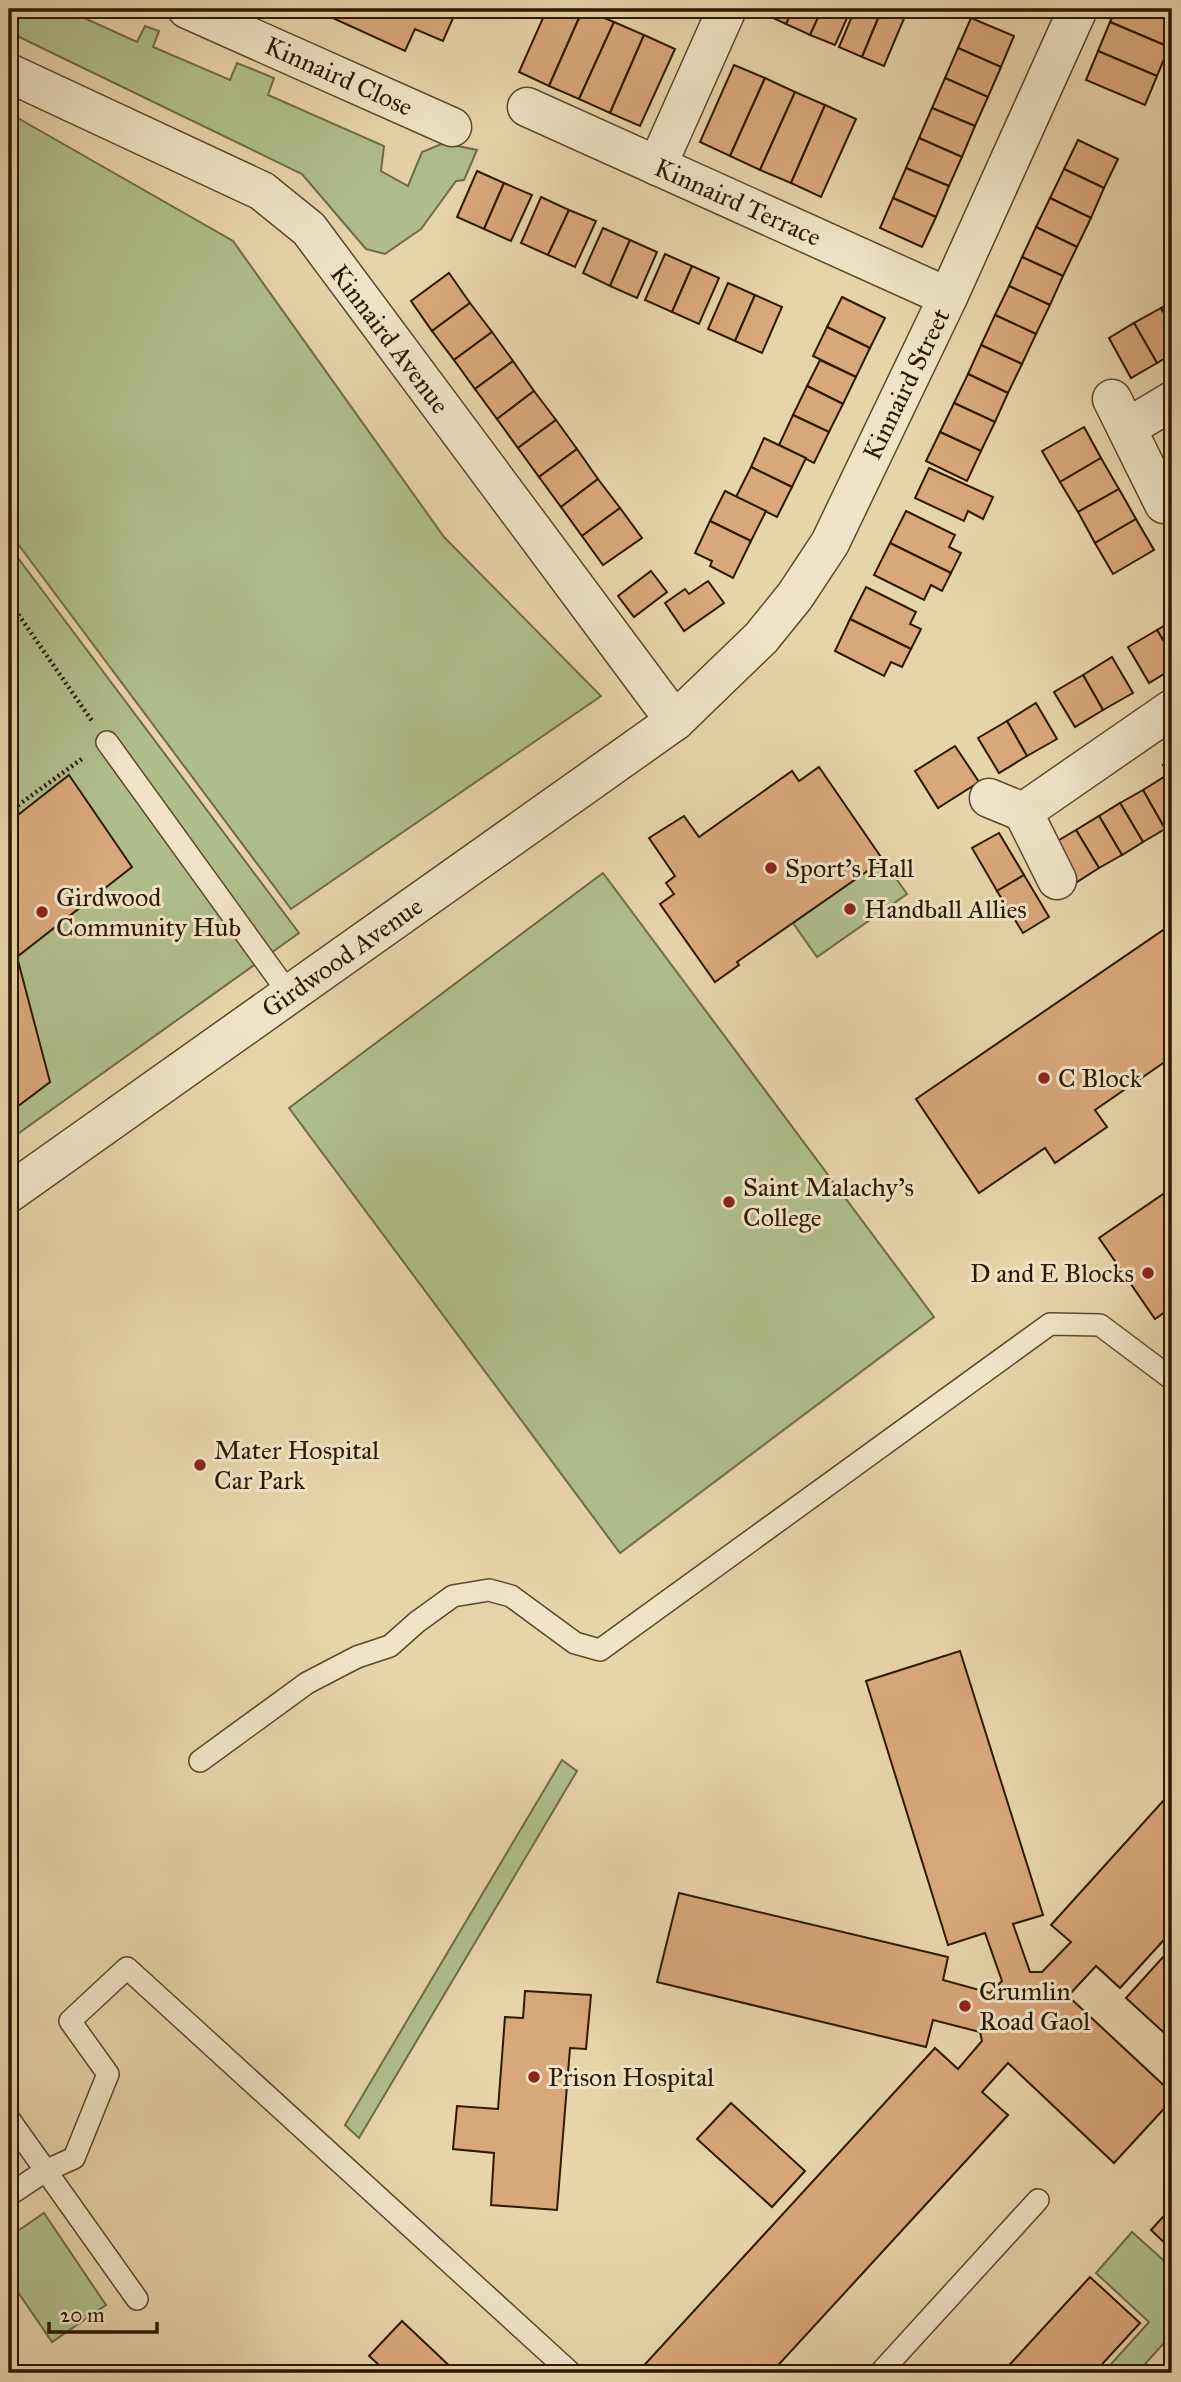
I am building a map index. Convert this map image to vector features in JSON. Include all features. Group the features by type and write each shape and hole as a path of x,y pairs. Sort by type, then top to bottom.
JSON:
{"street":[{"name":"Kinnaird Close","path":"187,9 452,127"},
{"path":"657,166 727,9"},
{"name":"Kinnaird Street","path":"676,721 761,638 795,596 830,543 948,297 1067,12"},
{"name":"Kinnaird Avenue","path":"9,72 262,191 309,229 676,721"},
{"name":"Kinnaird Terrace","path":"527,107 948,297"},
{"path":"1164,504 1120,414 1172,401"},
{"path":"1057,880 1006,805 1172,709"},
{"name":"Girdwood Avenue","path":"9,1193 676,721"}],"lane":[{"path":"107,742 290,995"},
{"path":"200,1761 307,1683 357,1657 390,1646 417,1622 453,1597 489,1591 511,1596 575,1643 600,1650 1050,1324 1100,1325 1172,1379"},
{"path":"9,2195 45,2171 74,2158 108,2074 70,2021 127,1968 571,2373"},
{"path":"9,2119 137,2299"},
{"path":"880,2373 1038,2200"}],"path":[{"path":"9,601 107,742 9,812"}],"green space":[{"path":"9,9 74,9 73,13 137,42 145,26 159,31 153,47 230,80 237,63 274,78 268,95 384,146 381,171 408,186 422,152 444,143 477,150 464,180 456,181 421,229 385,254 366,249 302,174 9,32"},
{"path":"9,113 233,241 444,537 601,696 291,909 9,532"},
{"path":"9,546 299,933 9,1140"},
{"name":"Handball Allies","path":"883,860 907,894 817,957 793,923"},
{"path":"603,873 934,1317 620,1553 289,1108"},
{"path":"562,1760 577,1771 359,2138 345,2125"},
{"path":"44,2213 106,2305 52,2342 9,2279 9,2237"},
{"path":"1132,2232 1172,2268 1172,2334 1137,2373 1103,2373 1149,2322 1096,2273"}],"building":[{"path":"313,9 457,9 443,41 415,29 405,51"},
{"path":"547,9 583,9 549,86 519,72"},
{"path":"583,9 614,22 579,99 549,86"},
{"path":"764,9 793,9 786,24 762,13"},
{"path":"793,9 822,9 810,35 786,24"},
{"path":"822,9 851,9 835,45 810,35"},
{"path":"855,9 882,9 862,57 839,47"},
{"path":"882,9 908,9 884,66 862,57"},
{"path":"1116,9 1158,9 1172,15 1172,40 1169,47 1110,22"},
{"path":"971,18 1014,36 1001,67 958,48"},
{"path":"614,22 644,35 610,113 579,99"},
{"path":"1110,22 1169,47 1157,76 1098,51"},
{"path":"644,35 675,49 640,126 610,113"},
{"path":"958,48 1001,67 988,97 945,78"},
{"path":"1098,51 1157,76 1145,105 1086,80"},
{"path":"734,65 765,78 730,156 700,142"},
{"path":"765,78 795,92 760,170 730,156"},
{"path":"945,78 988,97 975,126 932,108"},
{"path":"795,92 825,105 791,183 760,170"},
{"path":"825,105 856,119 821,197 791,183"},
{"path":"932,108 975,126 962,157 919,138"},
{"path":"919,138 962,157 949,186 906,168"},
{"path":"1078,140 1118,159 1104,188 1064,169"},
{"path":"1172,147 1172,167 1165,164"},
{"path":"906,168 949,186 936,217 893,198"},
{"path":"1064,169 1104,188 1091,218 1050,198"},
{"path":"477,171 504,183 484,229 457,217"},
{"path":"504,183 532,195 511,241 484,229"},
{"path":"541,197 569,210 548,255 521,243"},
{"path":"893,198 936,217 922,247 880,228"},
{"path":"1050,198 1091,218 1077,247 1036,227"},
{"path":"569,210 596,221 575,267 548,255"},
{"path":"1036,227 1077,247 1063,276 1022,257"},
{"path":"603,228 630,240 610,286 583,273"},
{"path":"630,240 657,252 637,298 610,286"},
{"path":"665,254 692,266 672,312 645,300"},
{"path":"1022,257 1063,276 1050,305 1009,286"},
{"path":"692,266 719,278 699,324 672,312"},
{"path":"449,273 470,303 432,331 411,301"},
{"path":"728,283 755,295 735,341 708,329"},
{"path":"1009,286 1050,305 1036,334 995,315"},
{"path":"755,295 782,307 762,353 735,341"},
{"path":"842,297 885,318 870,348 827,327"},
{"path":"1172,301 1172,328 1161,308"},
{"path":"470,303 492,332 454,360 432,331"},
{"path":"1161,308 1172,328 1172,354 1157,363 1134,323"},
{"path":"995,315 1036,334 1022,364 981,345"},
{"path":"1134,323 1157,363 1131,378 1109,338"},
{"path":"827,327 870,348 856,377 813,356"},
{"path":"492,332 513,361 475,389 454,360"},
{"path":"981,345 1022,364 1008,393 968,374"},
{"path":"820,360 856,377 843,404 807,386"},
{"path":"513,361 534,391 497,419 475,389"},
{"path":"968,374 1008,393 995,422 954,403"},
{"path":"807,386 843,404 829,432 793,415"},
{"path":"534,391 556,420 518,448 497,419"},
{"path":"954,403 995,422 981,451 940,432"},
{"path":"793,415 829,432 814,463 779,445"},
{"path":"556,420 577,449 539,477 518,448"},
{"path":"1084,427 1101,458 1060,482 1042,451"},
{"path":"940,432 981,451 967,481 926,461"},
{"path":"764,438 806,458 792,487 751,467"},
{"path":"577,449 598,479 561,507 539,477"},
{"path":"1101,458 1119,489 1078,512 1060,482"},
{"path":"751,467 792,487 777,517 736,497"},
{"path":"929,468 993,497 983,519 968,511 964,521 915,498"},
{"path":"598,479 620,508 582,536 561,507"},
{"path":"1119,489 1136,519 1095,543 1078,512"},
{"path":"725,491 766,511 751,541 710,521"},
{"path":"620,508 642,538 603,565 582,536"},
{"path":"906,511 955,535 949,547 961,553 951,573 890,543"},
{"path":"1136,519 1154,550 1113,574 1095,543"},
{"path":"710,521 751,541 733,578 710,566 712,561 695,553"},
{"path":"890,543 951,573 942,591 931,585 924,600 874,575"},
{"path":"651,571 667,592 634,617 618,596"},
{"path":"708,581 724,603 684,631 665,603 685,589 689,594"},
{"path":"866,587 916,612 910,624 921,629 911,649 850,619"},
{"path":"850,619 911,649 902,667 891,662 884,676 835,651"},
{"path":"1172,621 1172,655 1157,630"},
{"path":"1157,630 1172,655 1172,669 1149,683 1128,647"},
{"path":"1112,657 1133,693 1103,710 1083,675"},
{"path":"1083,675 1103,710 1075,727 1054,692"},
{"path":"1036,703 1057,739 1027,756 1007,721"},
{"path":"1007,721 1027,756 999,773 978,738"},
{"path":"955,746 979,782 938,808 915,771"},
{"path":"1172,758 1172,780 1163,765"},
{"name":"Sport's Hall","path":"819,767 883,860 737,962 739,965 715,982 660,904 674,894 666,883 675,876 649,838 684,816 699,837 792,771 799,781"},
{"name":"Girdwood Community Hub","path":"69,775 132,867 17,957 50,1082 9,1113 9,822"},
{"path":"1164,777 1172,791 1172,824 1165,829 1143,790"},
{"path":"1143,790 1165,829 1143,842 1120,803"},
{"path":"1120,803 1143,842 1122,855 1099,816"},
{"path":"1099,816 1122,855 1099,868 1076,830"},
{"path":"1076,830 1099,868 1077,882 1054,843"},
{"path":"999,833 1024,875 997,891 972,848"},
{"path":"1024,875 1049,917 1023,933 997,891"},
{"name":"C Block","path":"1172,924 1172,1057 1095,1110 1107,1127 1055,1163 1045,1148 979,1193 916,1099"},
{"name":"D and E Blocks","path":"1172,1188 1172,1307 1155,1319 1099,1238"},
{"path":"960,1651 1043,1915 1013,1924 1030,1972 1042,1972 1071,1942 1051,1925 1172,1791 1172,1931 1120,1988 1096,1966 1068,1996 1172,2093 1172,2100 1114,2163 1008,2063 982,2092 1008,2115 771,2373 637,2373 935,2048 958,2069 982,2041 980,2032 933,2020 926,2047 657,1982 679,1893 948,1957 943,1980 990,1993 1002,1981 985,1933 948,1945 866,1681"},
{"path":"1172,1947 1172,2040 1126,1998"},
{"name":"Prison Hospital","path":"525,1991 591,1995 586,2049 570,2048 557,2210 491,2205 494,2153 453,2149 457,2106 498,2109 505,2017 523,2018"},
{"path":"731,2103 805,2171 772,2207 697,2139"},
{"path":"1172,2207 1172,2250 1151,2230"},
{"path":"1090,2277 1140,2323 1094,2373 1002,2373"},
{"path":"402,2321 457,2373 388,2373 369,2356"}],"place":[{"name":"Sport's Hall","path":"771,868"},
{"name":"Handball Allies","path":"850,909"},
{"name":"Girdwood Community Hub","path":"42,912"},
{"name":"C Block","path":"1044,1078"},
{"name":"Saint Malachy's College","path":"729,1202"},
{"name":"D and E Blocks","path":"1148,1273"},
{"name":"Mater Hospital Car Park","path":"200,1465"},
{"name":"Crumlin Road Gaol","path":"965,2006"},
{"name":"Prison Hospital","path":"534,2077"}]}
